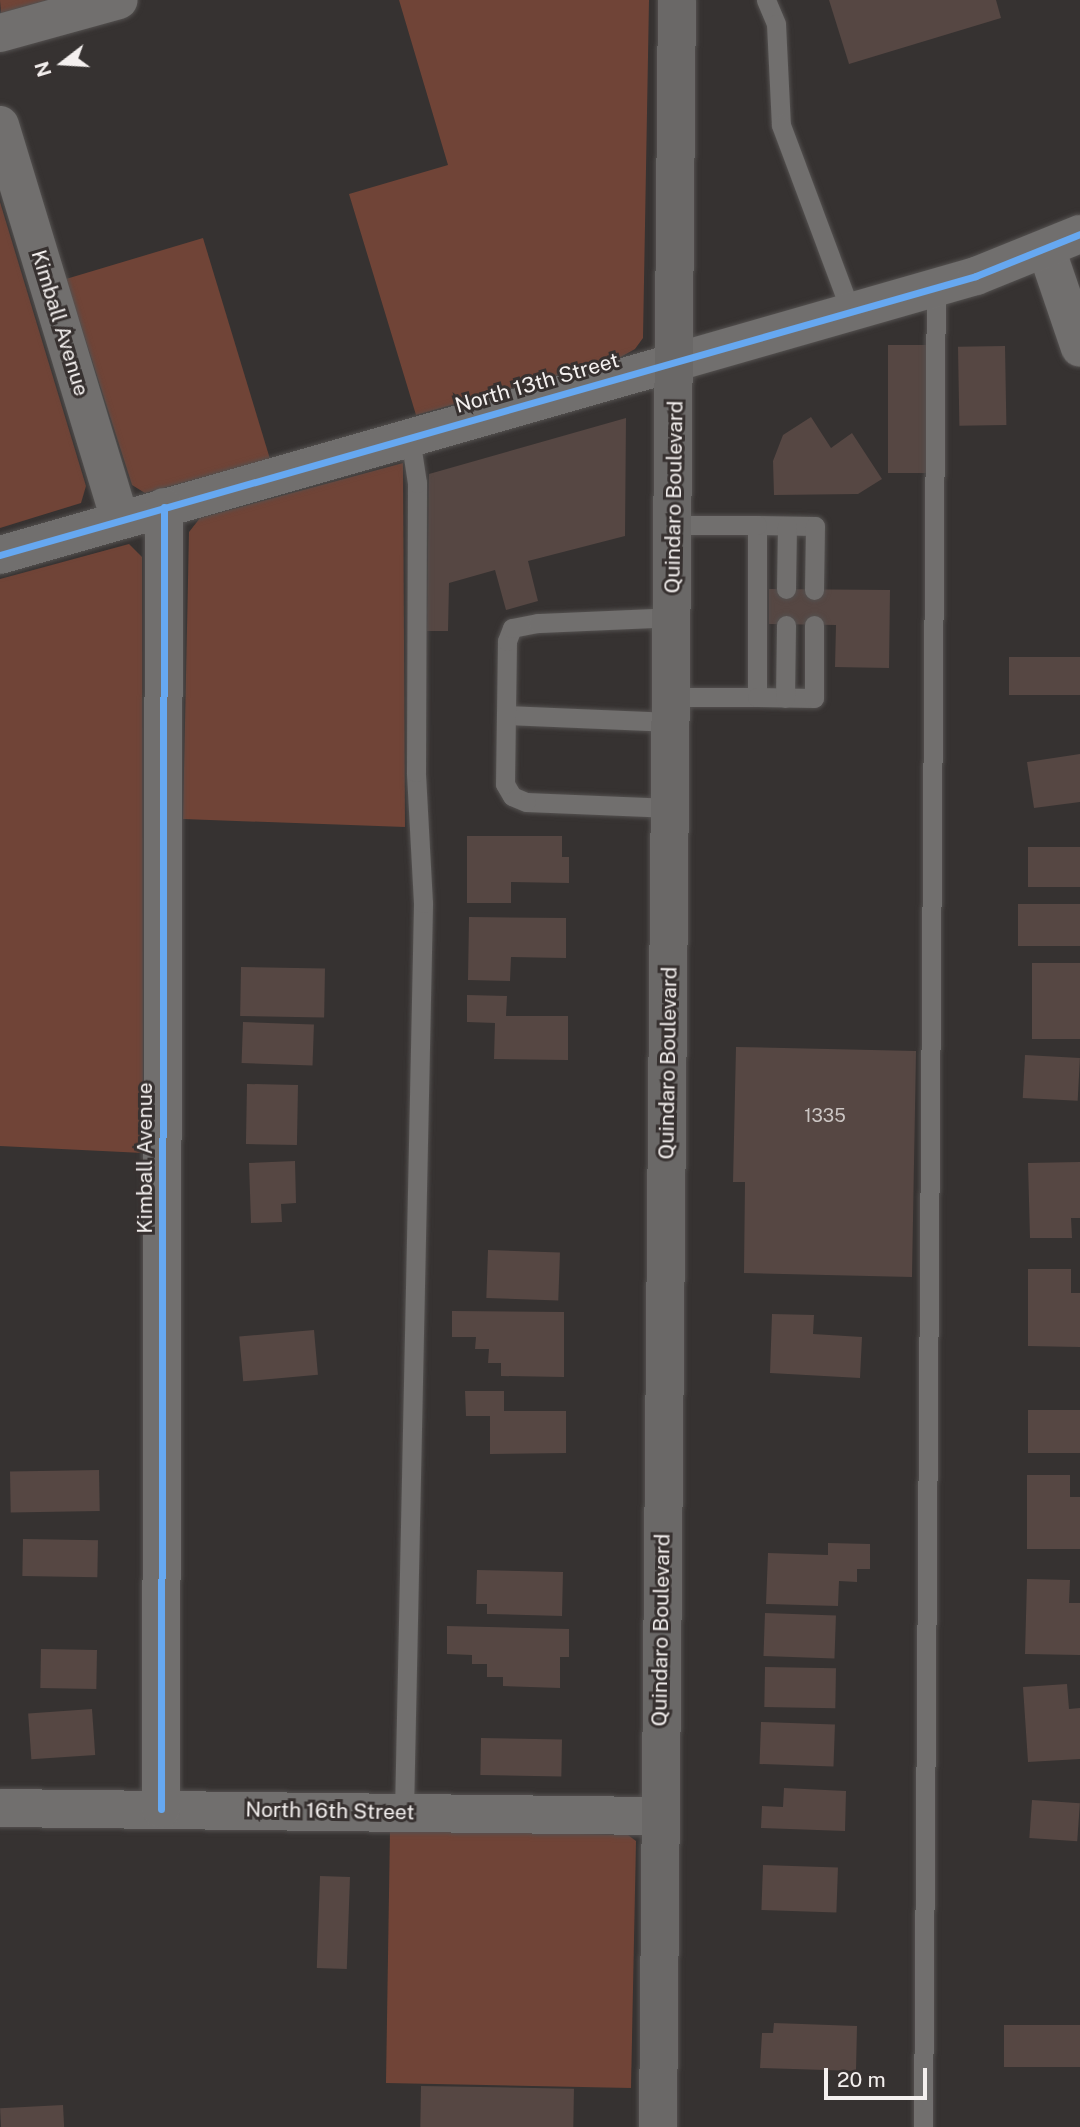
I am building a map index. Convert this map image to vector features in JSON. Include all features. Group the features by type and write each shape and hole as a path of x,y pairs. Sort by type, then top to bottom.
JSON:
{"main road":[{"name":"Quindaro Boulevard","path":"658,2127 659,1816 676,362 677,0"}],"street":[{"path":"0,33 119,0"},
{"name":"Kimball Avenue","path":"0,125 120,520"},
{"path":"1064,243 1080,348"},
{"name":"North 13th Street","path":"0,555 851,312 936,287 1064,243"},
{"name":"Kimball Avenue","path":"161,1809 164,507"},
{"name":"North 16th Street","path":"0,1808 659,1816"}],"lane":[{"path":"766,0 776,24 780,125 851,312"},
{"path":"923,2127 936,287"},
{"path":"404,1812 423,903 416,785 417,483 410,437"},
{"path":"674,525 815,526 814,590"},
{"path":"757,525 757,697"},
{"path":"786,589 787,526"},
{"path":"671,808 526,802 512,796 505,784 507,640 512,628 538,623 673,617"},
{"path":"785,698 786,625"},
{"path":"506,715 672,709 757,697 814,698 814,625"}],"shaded area":[{"path":"0,0 47,0 1,13"},
{"path":"399,0 649,0 643,338 635,349 619,358 416,415 349,194 448,165"},
{"path":"0,202 86,486 81,503 0,528"},
{"path":"203,238 270,459 145,493 132,485 66,279"},
{"path":"403,463 405,827 183,819 189,532 200,518"},
{"path":"129,544 142,557 143,1153 0,1146 0,579"},
{"path":"390,1830 628,1835 636,1841 631,2088 386,2083"}],"building":[{"path":"829,0 996,0 1001,18 849,64"},
{"path":"888,345 927,345 927,473 888,473"},
{"path":"1005,346 1006,425 959,426 958,347"},
{"path":"811,417 831,448 852,433 882,479 858,494 774,495 773,461 783,435"},
{"path":"626,418 625,536 528,561 538,601 506,610 495,570 449,583 448,631 427,631 429,474"},
{"path":"769,589 890,590 889,668 835,667 836,625 769,624"},
{"path":"1009,657 1080,657 1080,695 1009,695"},
{"path":"1080,754 1080,802 1034,808 1027,762"},
{"path":"467,836 562,836 562,857 569,857 569,883 511,882 511,903 467,903"},
{"path":"1028,847 1080,847 1080,887 1028,887"},
{"path":"1018,904 1080,904 1080,946 1018,946"},
{"path":"469,917 566,918 566,958 511,957 510,981 468,980"},
{"path":"1032,963 1080,963 1080,1039 1032,1039"},
{"path":"241,967 325,968 324,1017 240,1016"},
{"path":"467,995 507,996 506,1016 568,1016 568,1060 494,1059 495,1023 467,1022"},
{"path":"243,1022 314,1024 313,1065 242,1063"},
{"path":"736,1047 916,1051 912,1277 744,1273 745,1182 733,1182"},
{"path":"1025,1055 1080,1058 1078,1101 1023,1098"},
{"path":"247,1084 298,1085 297,1145 246,1144"},
{"path":"295,1161 296,1203 281,1204 282,1222 251,1223 249,1163"},
{"path":"1080,1162 1080,1218 1071,1218 1072,1238 1030,1238 1028,1163"},
{"path":"488,1250 560,1253 558,1300 486,1298"},
{"path":"1028,1269 1071,1269 1071,1293 1080,1293 1080,1347 1028,1346"},
{"path":"452,1311 564,1312 564,1377 501,1376 501,1363 488,1363 489,1349 475,1349 476,1337 452,1337"},
{"path":"772,1314 814,1315 813,1334 862,1337 860,1378 770,1373"},
{"path":"314,1330 318,1375 243,1381 239,1337"},
{"path":"465,1391 504,1391 504,1411 566,1411 566,1453 490,1454 490,1416 466,1416"},
{"path":"1028,1410 1080,1410 1080,1453 1028,1453"},
{"path":"99,1470 100,1511 11,1513 10,1472"},
{"path":"1027,1475 1070,1475 1070,1497 1080,1497 1080,1549 1027,1549"},
{"path":"23,1539 98,1540 97,1577 22,1576"},
{"path":"828,1543 870,1544 870,1569 857,1569 857,1582 839,1581 838,1606 766,1604 768,1553 828,1555"},
{"path":"477,1570 563,1572 562,1616 487,1614 487,1604 476,1604"},
{"path":"1027,1579 1070,1580 1069,1603 1080,1603 1080,1655 1025,1654"},
{"path":"765,1613 836,1615 834,1658 763,1656"},
{"path":"447,1626 569,1629 569,1657 560,1657 560,1688 503,1686 503,1677 487,1677 487,1664 472,1664 472,1655 447,1654"},
{"path":"41,1649 97,1650 96,1689 40,1688"},
{"path":"765,1667 836,1668 835,1708 764,1707"},
{"path":"1067,1684 1069,1709 1080,1708 1080,1759 1028,1762 1023,1687"},
{"path":"92,1709 95,1755 31,1759 28,1713"},
{"path":"761,1722 835,1725 833,1767 760,1764"},
{"path":"481,1738 562,1739 561,1776 480,1775"},
{"path":"784,1788 846,1791 845,1831 761,1828 762,1806 783,1807"},
{"path":"1032,1800 1080,1803 1077,1841 1029,1838"},
{"path":"763,1865 838,1868 836,1913 761,1910"},
{"path":"320,1876 350,1877 347,1969 317,1968"},
{"path":"774,2023 857,2026 856,2071 760,2068 762,2033 773,2033"},
{"path":"1004,2025 1080,2025 1080,2067 1004,2067"},
{"path":"421,2086 574,2089 573,2127 420,2127"},
{"path":"63,2105 64,2127 1,2127 0,2108"}],"cycle path":[{"path":"0,555 976,276 1080,234"},
{"path":"161,1809 164,507"}]}
